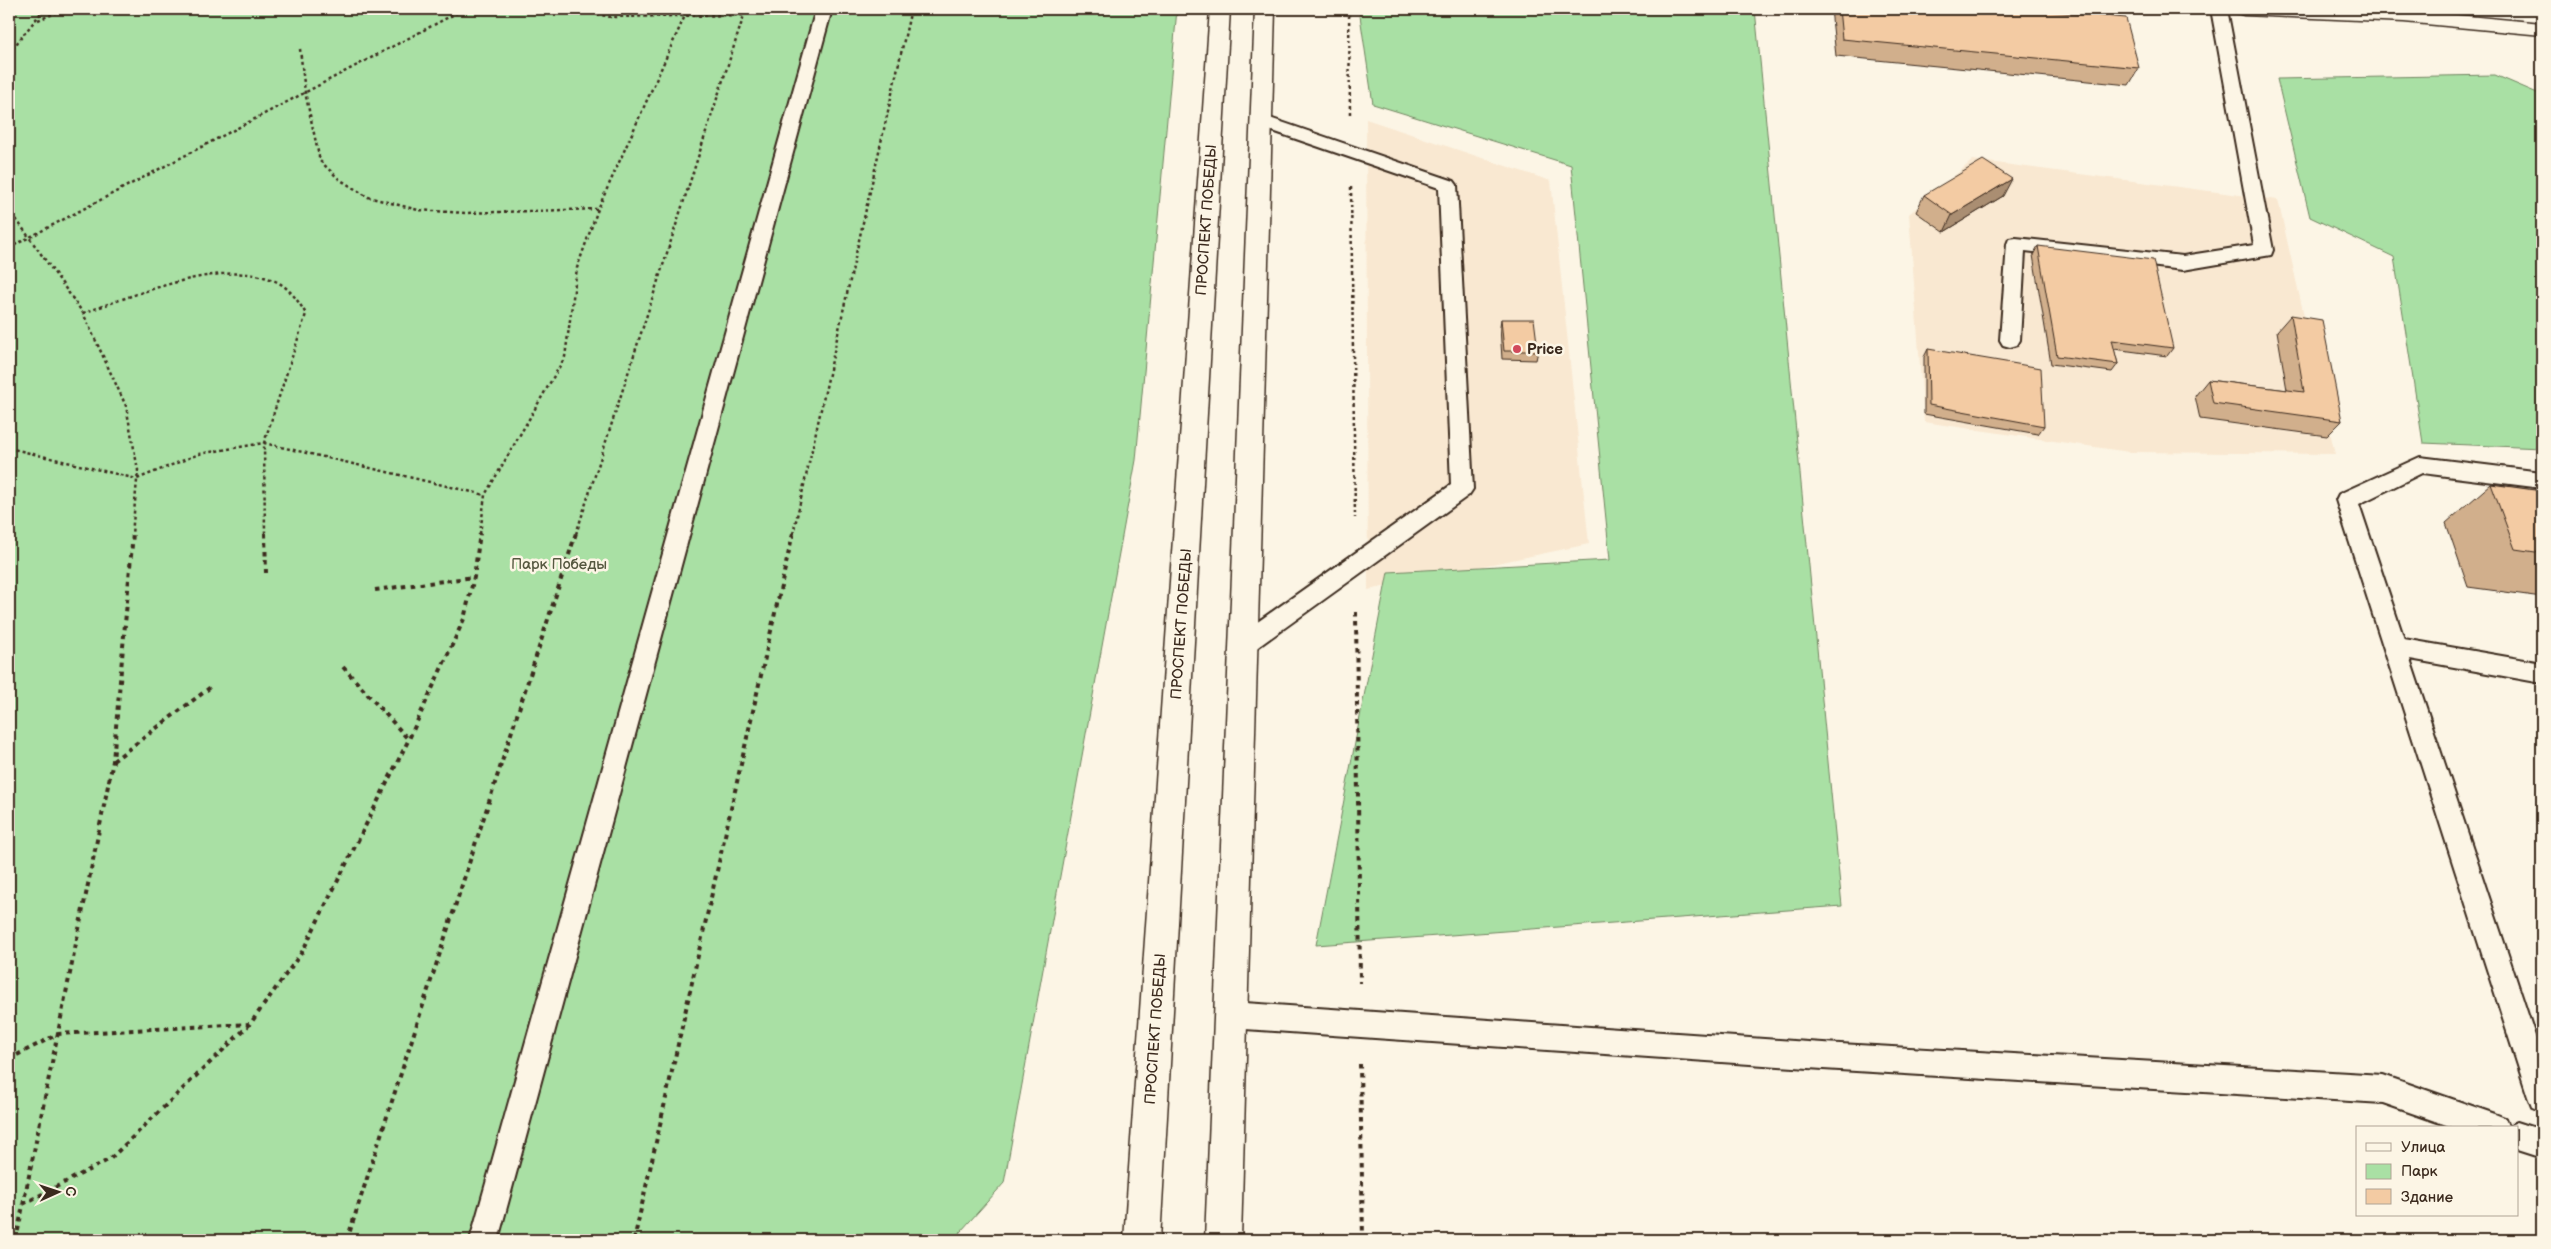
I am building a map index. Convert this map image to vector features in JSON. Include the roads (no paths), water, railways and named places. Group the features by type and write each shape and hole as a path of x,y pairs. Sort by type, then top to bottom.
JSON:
{"main road":[{"name":"ПРОСПЕКТ ПОБЕДЫ","path":"1142,1240 1220,9"},
{"path":"1223,1240 1265,9"},
{"path":"2244,9 2404,12 2542,29"}],"lane":[{"path":"484,1240 824,9"},
{"path":"2010,340 2016,244 2183,263 2264,250 2219,9"},
{"path":"1243,645 1462,489 1448,185 1261,121"},
{"path":"2542,480 2420,465 2347,500 2542,1097"},
{"path":"2395,647 2542,673"},
{"path":"1230,1015 1823,1056 2383,1089 2489,1126"},
{"path":"2518,1136 2542,1144"}],"place":[{"name":"Price","path":"1517,349"}],"park label":[{"name":"Парк Победы","path":"559,564"}]}
